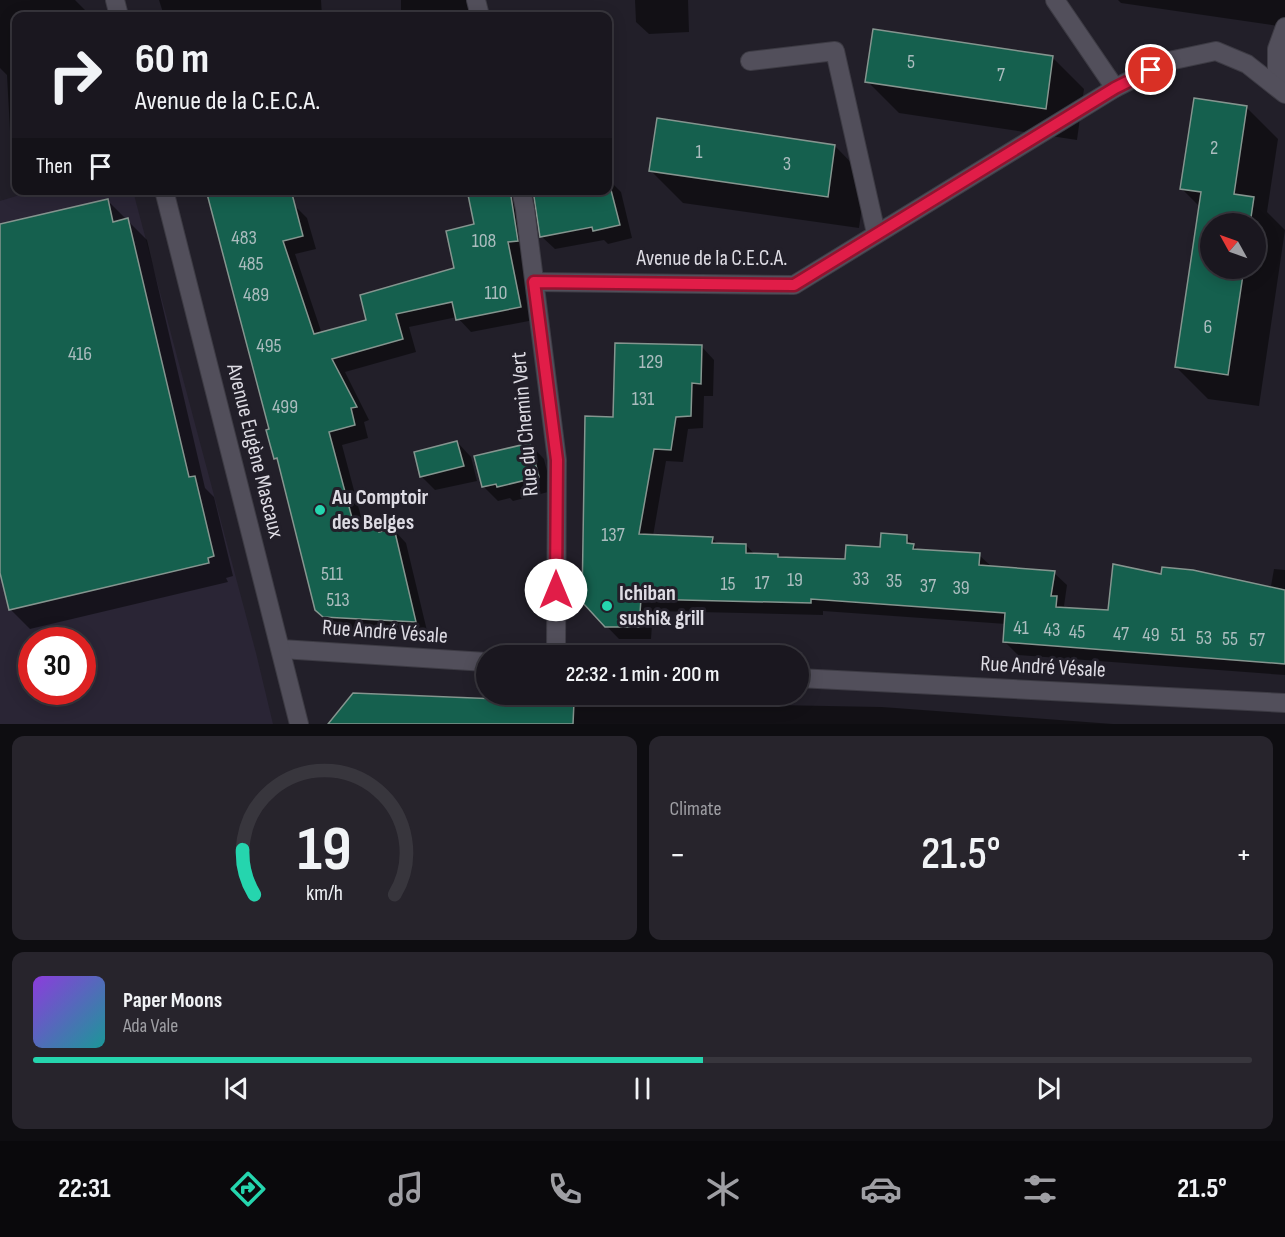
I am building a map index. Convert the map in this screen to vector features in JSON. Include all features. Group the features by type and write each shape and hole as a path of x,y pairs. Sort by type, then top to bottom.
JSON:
{"street":[{"path":"1055,0 1115,88"},
{"name":"Avenue de la C.E.C.A.","path":"1281,90 1277,50 1285,27"},
{"path":"750,62 835,51 876,233"},
{"name":"Avenue de la C.E.C.A.","path":"534,282 794,285 1115,88 1169,61 1216,51 1246,64 1281,90"},
{"name":"Avenue Eugène Mascaux","path":"165,195 299,724"},
{"name":"Rue du Chemin Vert","path":"522,195 557,460 556,645"},
{"name":"Rue André Vésale","path":"281,649 476,661"},
{"name":"Rue André Vésale","path":"809,679 1285,703"}],"shaded area":[{"path":"20,195 134,195 273,724 0,724 0,201"}],"building":[{"path":"873,29 1053,56 1046,109 865,82"},
{"path":"1194,98 1247,106 1234,194 1254,197 1252,213 1200,213 1200,279 1242,279 1228,375 1175,367 1201,192 1180,189"},
{"path":"657,118 835,145 828,197 649,171"},
{"path":"612,194 620,225 593,231 592,227 540,237 534,195"},
{"path":"207,195 292,195 303,236 283,241 314,334 366,320 360,295 454,268 446,231 474,224 468,195 511,195 518,241 508,242 521,307 456,320 452,302 396,314 403,339 332,359 357,407 351,408 355,425 329,432 355,529 376,523 379,532 394,528 416,622 323,617 315,610 277,458 274,459 266,430 269,429"},
{"path":"108,199 113,222 128,218 189,477 195,476 214,556 208,558 209,563 9,610 0,573 0,224"},
{"path":"615,343 702,345 701,384 692,383 691,416 676,417 671,450 654,449 639,534 713,537 712,543 746,544 746,553 778,554 778,557 845,559 846,545 880,547 881,533 907,535 907,543 914,544 913,549 980,553 979,565 1055,571 1051,596 1057,596 1056,607 1108,610 1113,564 1161,574 1162,567 1193,570 1285,590 1285,664 1003,642 1005,613 811,599 811,603 641,599 639,627 605,627 582,602 585,416 613,417"},
{"path":"457,441 464,466 420,477 414,452"},
{"path":"530,443 539,477 497,487 496,484 482,487 474,456"},
{"path":"353,693 476,698 476,705 574,705 573,724 328,724"}],"place":[{"name":"Au Comptoir des Belges","path":"320,510"},
{"name":"Ichiban sushi& grill","path":"607,606"}],"route":[{"path":"556,590 557,460 534,282 794,285 1115,88 1151,70"}]}
